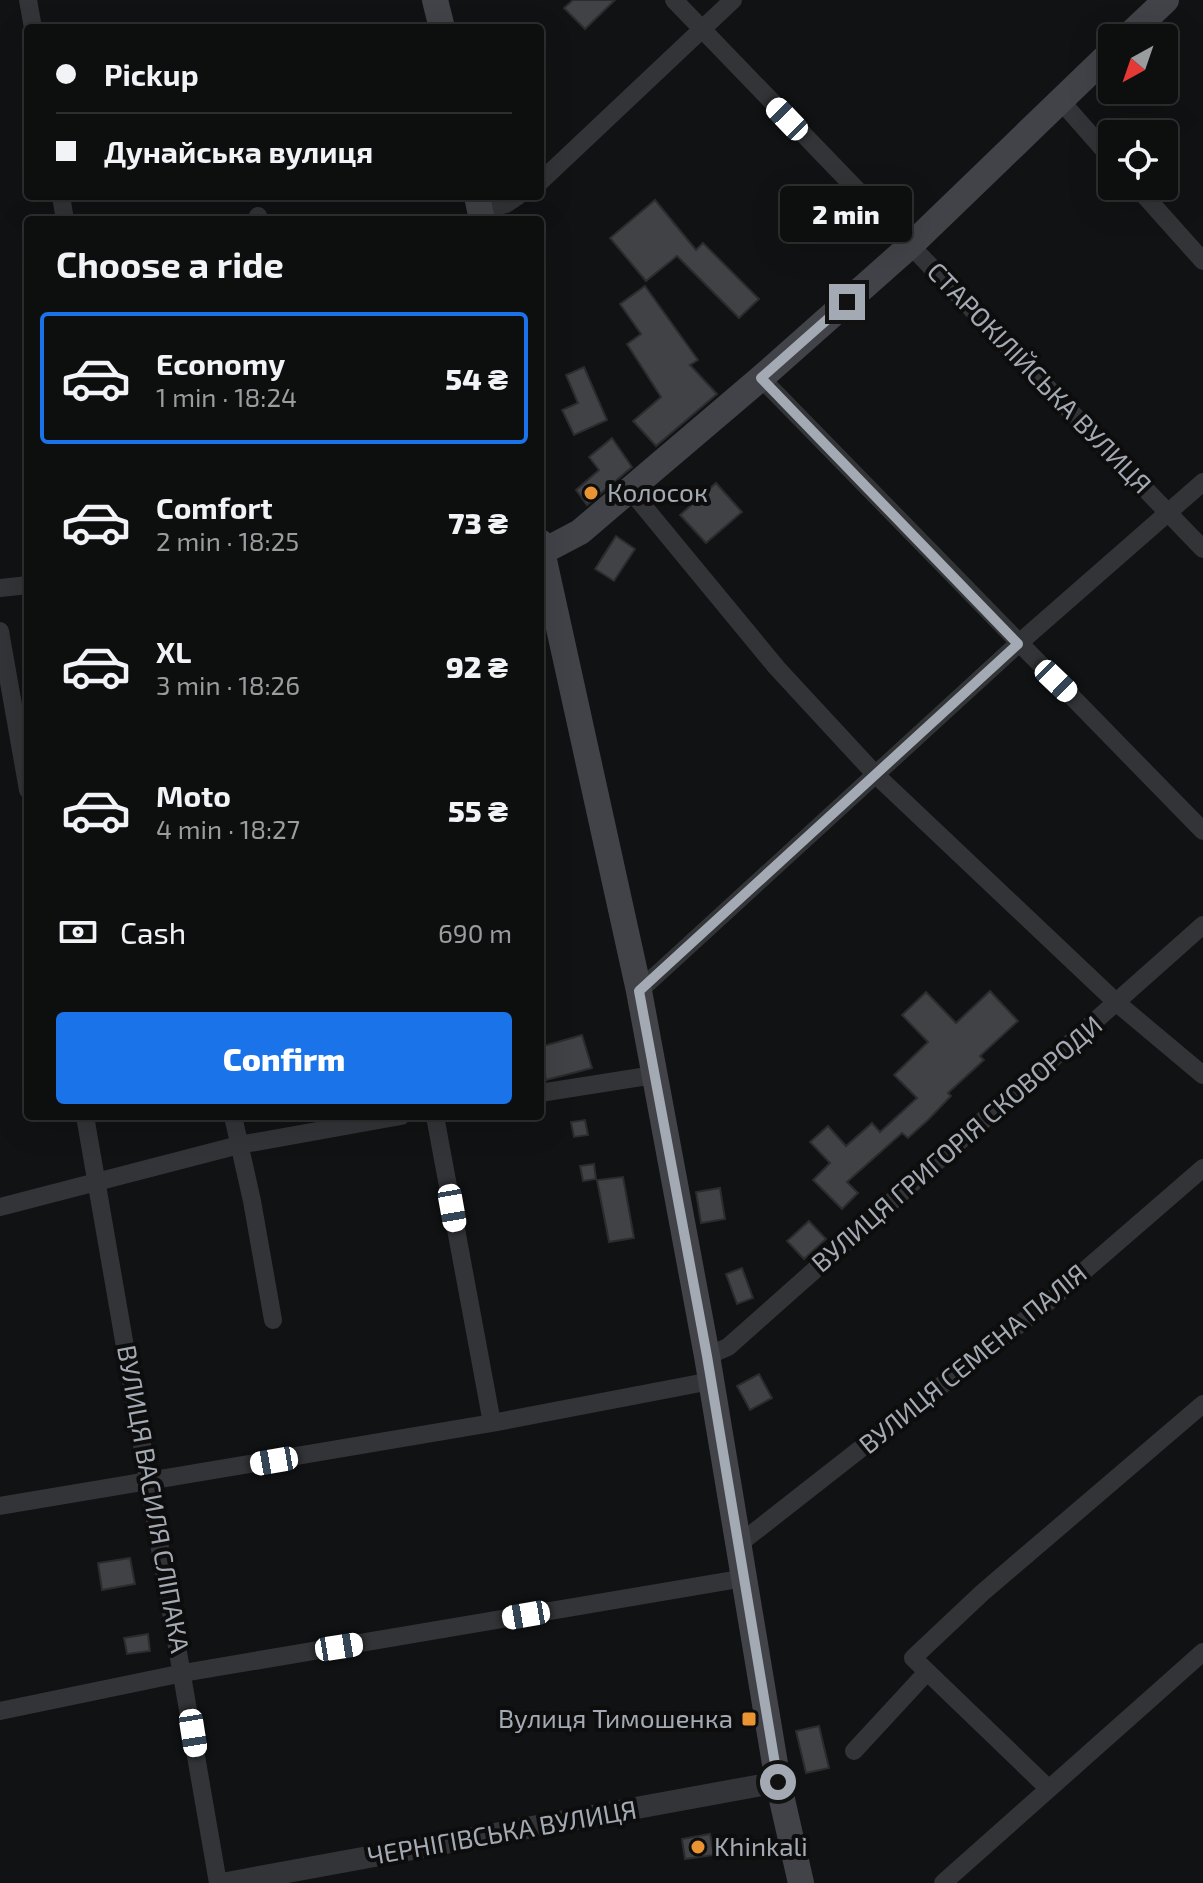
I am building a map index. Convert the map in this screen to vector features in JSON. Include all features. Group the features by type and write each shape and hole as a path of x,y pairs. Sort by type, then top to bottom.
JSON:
{"main road":[{"path":"435,0 441,24"},
{"path":"1141,24 1166,0"},
{"path":"544,546 580,532 761,378 911,245 1098,64"},
{"path":"544,561 639,991 709,1368 778,1782 801,1883"}],"street":[{"path":"28,0 32,24"},
{"name":"СТАРОКІЛІЙСЬКА ВУЛИЦЯ","path":"674,0 1203,549"},
{"path":"544,178 699,28 733,0"},
{"path":"1060,100 1098,143"},
{"path":"480,209 512,200"},
{"path":"1149,200 1203,261"},
{"path":"761,378 1203,831"},
{"path":"639,991 1018,644 1203,482"},
{"path":"631,491 777,668 876,775 1117,1003 1203,1075"},
{"path":"0,588 24,585"},
{"path":"0,631 24,767"},
{"name":"ВУЛИЦЯ ГРИГОРІЯ СКОВОРОДИ","path":"0,1506 492,1423 709,1368 728,1347 1203,925"},
{"path":"544,1092 654,1075"},
{"name":"ВУЛИЦЯ ВАСИЛЯ СЛІПАКА","path":"86,1120 218,1883"},
{"path":"234,1120 273,1320"},
{"path":"0,1207 97,1185 239,1145 379,1120"},
{"path":"436,1120 492,1423"},
{"name":"ВУЛИЦЯ СЕМЕНА ПАЛІЯ","path":"739,1544 1053,1298 1203,1168"},
{"path":"1048,1788 913,1658 982,1593 1203,1404"},
{"path":"0,1711 183,1673 745,1578"},
{"path":"943,1883 1203,1652"},
{"path":"854,1751 927,1672"},
{"name":"ЧЕРНІГІВСЬКА ВУЛИЦЯ","path":"227,1883 778,1782"},
{"path":"796,1852 808,1883"}],"building":[{"path":"573,0 615,0 585,29 564,8"},
{"path":"655,200 696,250 703,243 759,299 739,318 677,256 646,281 610,238"},
{"path":"645,286 698,360 690,365 717,394 656,446 633,421 661,397 627,344 641,334 620,304"},
{"path":"584,367 607,420 574,435 562,410 578,403 566,375"},
{"path":"612,438 632,467 587,505 576,490 599,470 589,457"},
{"path":"716,483 742,512 706,543 680,515"},
{"path":"616,536 635,549 614,581 595,569"},
{"path":"990,991 1018,1021 980,1056 984,1060 948,1093 951,1096 928,1120 908,1138 902,1133 847,1182 858,1193 842,1209 813,1180 830,1163 810,1142 828,1126 846,1146 872,1123 880,1132 917,1098 894,1075 928,1042 902,1015 926,992 956,1023"},
{"path":"582,1035 592,1068 546,1080 544,1046"},
{"path":"585,1120 588,1135 574,1137 571,1122"},
{"path":"594,1164 596,1179 583,1181 580,1166"},
{"path":"623,1177 634,1238 609,1242 597,1180"},
{"path":"720,1188 725,1219 701,1223 696,1192"},
{"path":"809,1221 826,1239 804,1259 787,1241"},
{"path":"742,1268 753,1298 737,1304 726,1274"},
{"path":"759,1374 772,1398 750,1410 737,1386"},
{"path":"130,1558 135,1584 102,1590 98,1563"},
{"path":"148,1634 150,1651 127,1654 124,1638"},
{"path":"819,1726 829,1768 806,1773 796,1731"},
{"name":"Khinkali","path":"710,1834 714,1855 685,1859 682,1839"}],"place":[{"name":"Колосок","path":"591,493"},
{"name":"Вулиця Тимошенка","path":"749,1719"},
{"name":"Khinkali","path":"698,1847"}],"route":[{"path":"778,1782 707,1356 639,991 1018,644 761,378 847,302"}]}
